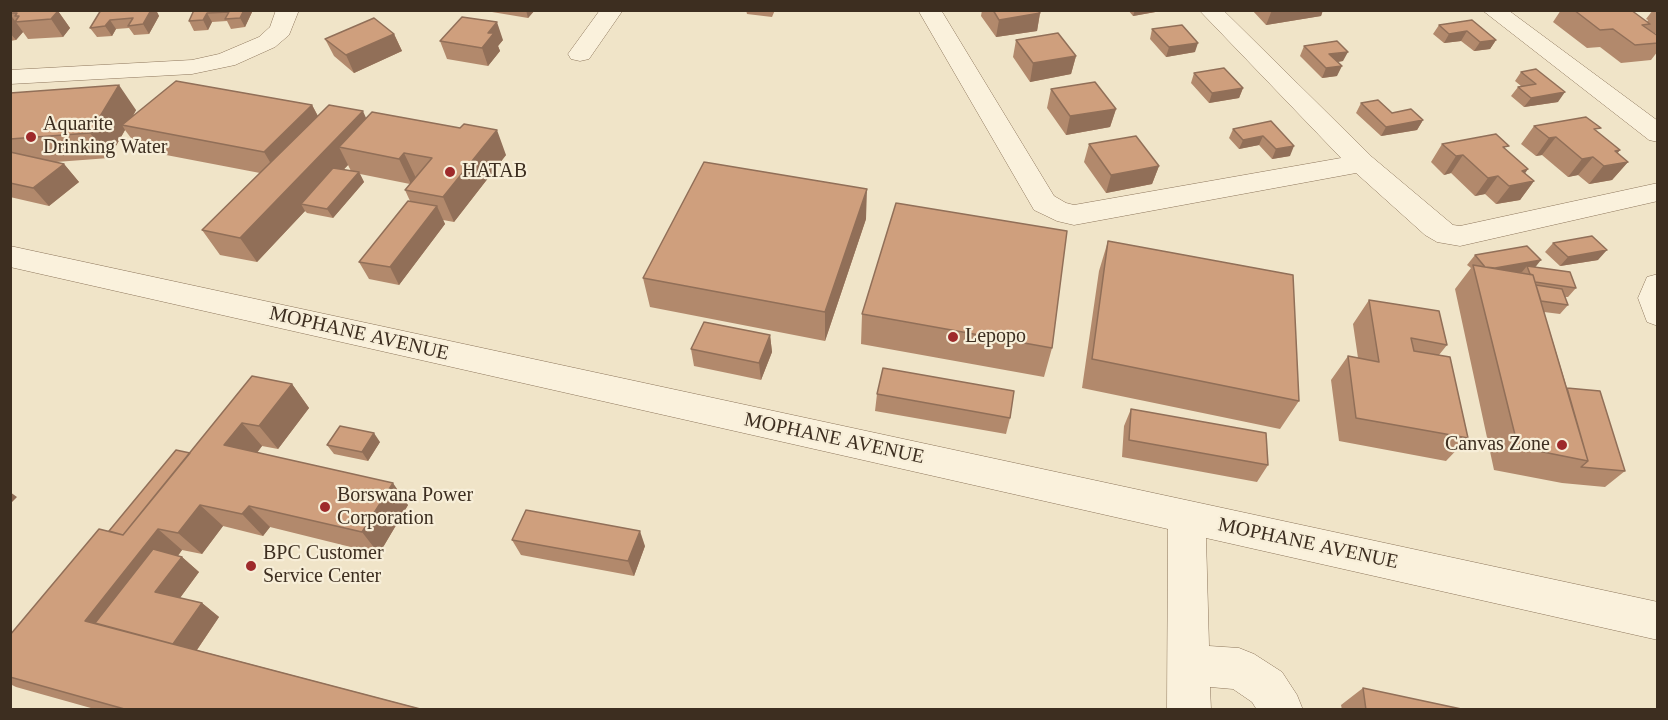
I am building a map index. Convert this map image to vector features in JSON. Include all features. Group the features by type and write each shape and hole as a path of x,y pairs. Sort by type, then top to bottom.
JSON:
{"street":[{"path":"10,77 192,67 226,60 267,42 281,30 288,10"},
{"path":"580,54 612,10"},
{"path":"929,10 1044,203 1057,211 1074,215 1362,164"},
{"path":"1209,10 1362,164 1435,228 1447,235 1460,236 1658,192"},
{"path":"1493,10 1658,135"},
{"name":"MOPHANE AVENUE","path":"10,256 1658,621"},
{"path":"1658,285 1654,298 1658,314"},
{"path":"1187,517 1188,710"},
{"path":"1188,664 1239,669 1267,687 1282,710"}],"building":[{"path":"10,10 58,11 51,19 15,22 19,16 15,16 17,13 10,13"},
{"path":"101,10 151,10 143,24 128,26 133,18 110,20 105,26 90,28"},
{"path":"194,10 244,10 240,18 225,19 229,12 207,13 203,20 189,21"},
{"path":"993,10 1038,10 1040,13 999,20"},
{"path":"1574,10 1631,10 1650,24 1642,25 1658,36 1658,43 1635,45 1613,29 1600,30"},
{"path":"462,17 497,22 488,33 494,33 482,48 440,41"},
{"path":"374,18 394,34 346,55 325,39"},
{"path":"1472,20 1496,40 1480,42 1467,31 1449,34 1439,25"},
{"path":"1182,25 1198,43 1169,47 1152,29"},
{"path":"1058,33 1076,56 1033,63 1016,40"},
{"path":"1337,41 1348,52 1329,54 1342,66 1326,68 1304,46"},
{"path":"1224,68 1243,88 1212,93 1194,73"},
{"path":"1536,69 1565,92 1531,98 1518,87 1536,84 1521,72"},
{"path":"176,81 312,105 264,152 122,125"},
{"path":"1095,82 1116,109 1070,116 1051,89"},
{"path":"119,85 90,133 10,139 10,93"},
{"path":"1378,100 1392,113 1411,109 1423,120 1386,127 1361,103"},
{"path":"329,105 363,111 240,238 202,230"},
{"path":"372,112 460,128 464,124 497,130 443,197 405,190 432,158 404,153 399,159 339,147"},
{"path":"1586,117 1601,128 1594,129 1620,150 1615,151 1628,162 1604,166 1593,157 1582,159 1556,137 1549,138 1534,126"},
{"path":"1271,121 1294,146 1276,149 1263,136 1243,140 1233,129"},
{"path":"1496,134 1509,146 1503,147 1528,169 1522,171 1534,181 1509,186 1498,176 1488,178 1463,155 1456,156 1442,144"},
{"path":"1136,136 1159,166 1111,175 1089,144"},
{"path":"10,152 64,164 33,188 10,183"},
{"path":"704,162 867,189 825,312 643,278"},
{"path":"333,168 359,172 327,209 301,204"},
{"path":"408,201 437,206 390,267 359,262"},
{"path":"896,203 1067,231 1052,348 862,314"},
{"path":"1592,236 1607,250 1568,257 1553,243"},
{"path":"1108,241 1293,275 1299,401 1092,359"},
{"path":"1527,246 1541,260 1495,268 1485,267 1475,255"},
{"path":"1473,265 1533,275 1588,461 1518,447"},
{"path":"1527,266 1570,272 1576,288 1535,282"},
{"path":"1536,285 1562,289 1568,305 1541,301"},
{"path":"1369,300 1439,311 1447,345 1411,338 1414,351 1450,357 1468,438 1356,418 1348,356 1379,362"},
{"path":"704,322 770,335 759,363 691,349"},
{"path":"883,368 1014,391 1010,418 877,394"},
{"path":"252,376 292,384 259,426 242,423 224,445 393,483 362,532 249,506 242,514 200,505 178,533 158,529 85,621 424,710 128,710 10,677 10,635 99,529 123,535"},
{"path":"1567,388 1600,391 1625,471 1581,467 1588,461"},
{"path":"1131,409 1266,433 1268,465 1129,440"},
{"path":"340,426 374,433 362,452 327,445"},
{"path":"176,450 190,453 123,535 109,531"},
{"path":"526,510 640,531 628,561 512,540"},
{"path":"153,549 182,557 155,592 202,603 173,644 95,623"},
{"path":"1363,688 1466,710 1366,710"}],"place":[{"name":"Aquarite Drinking Water","path":"31,137"},
{"name":"HATAB","path":"450,172"},
{"name":"Lepopo","path":"953,337"},
{"name":"Canvas Zone","path":"1562,445"},
{"name":"Borswana Power Corporation","path":"325,507"},
{"name":"BPC Customer Service Center","path":"251,566"}]}
